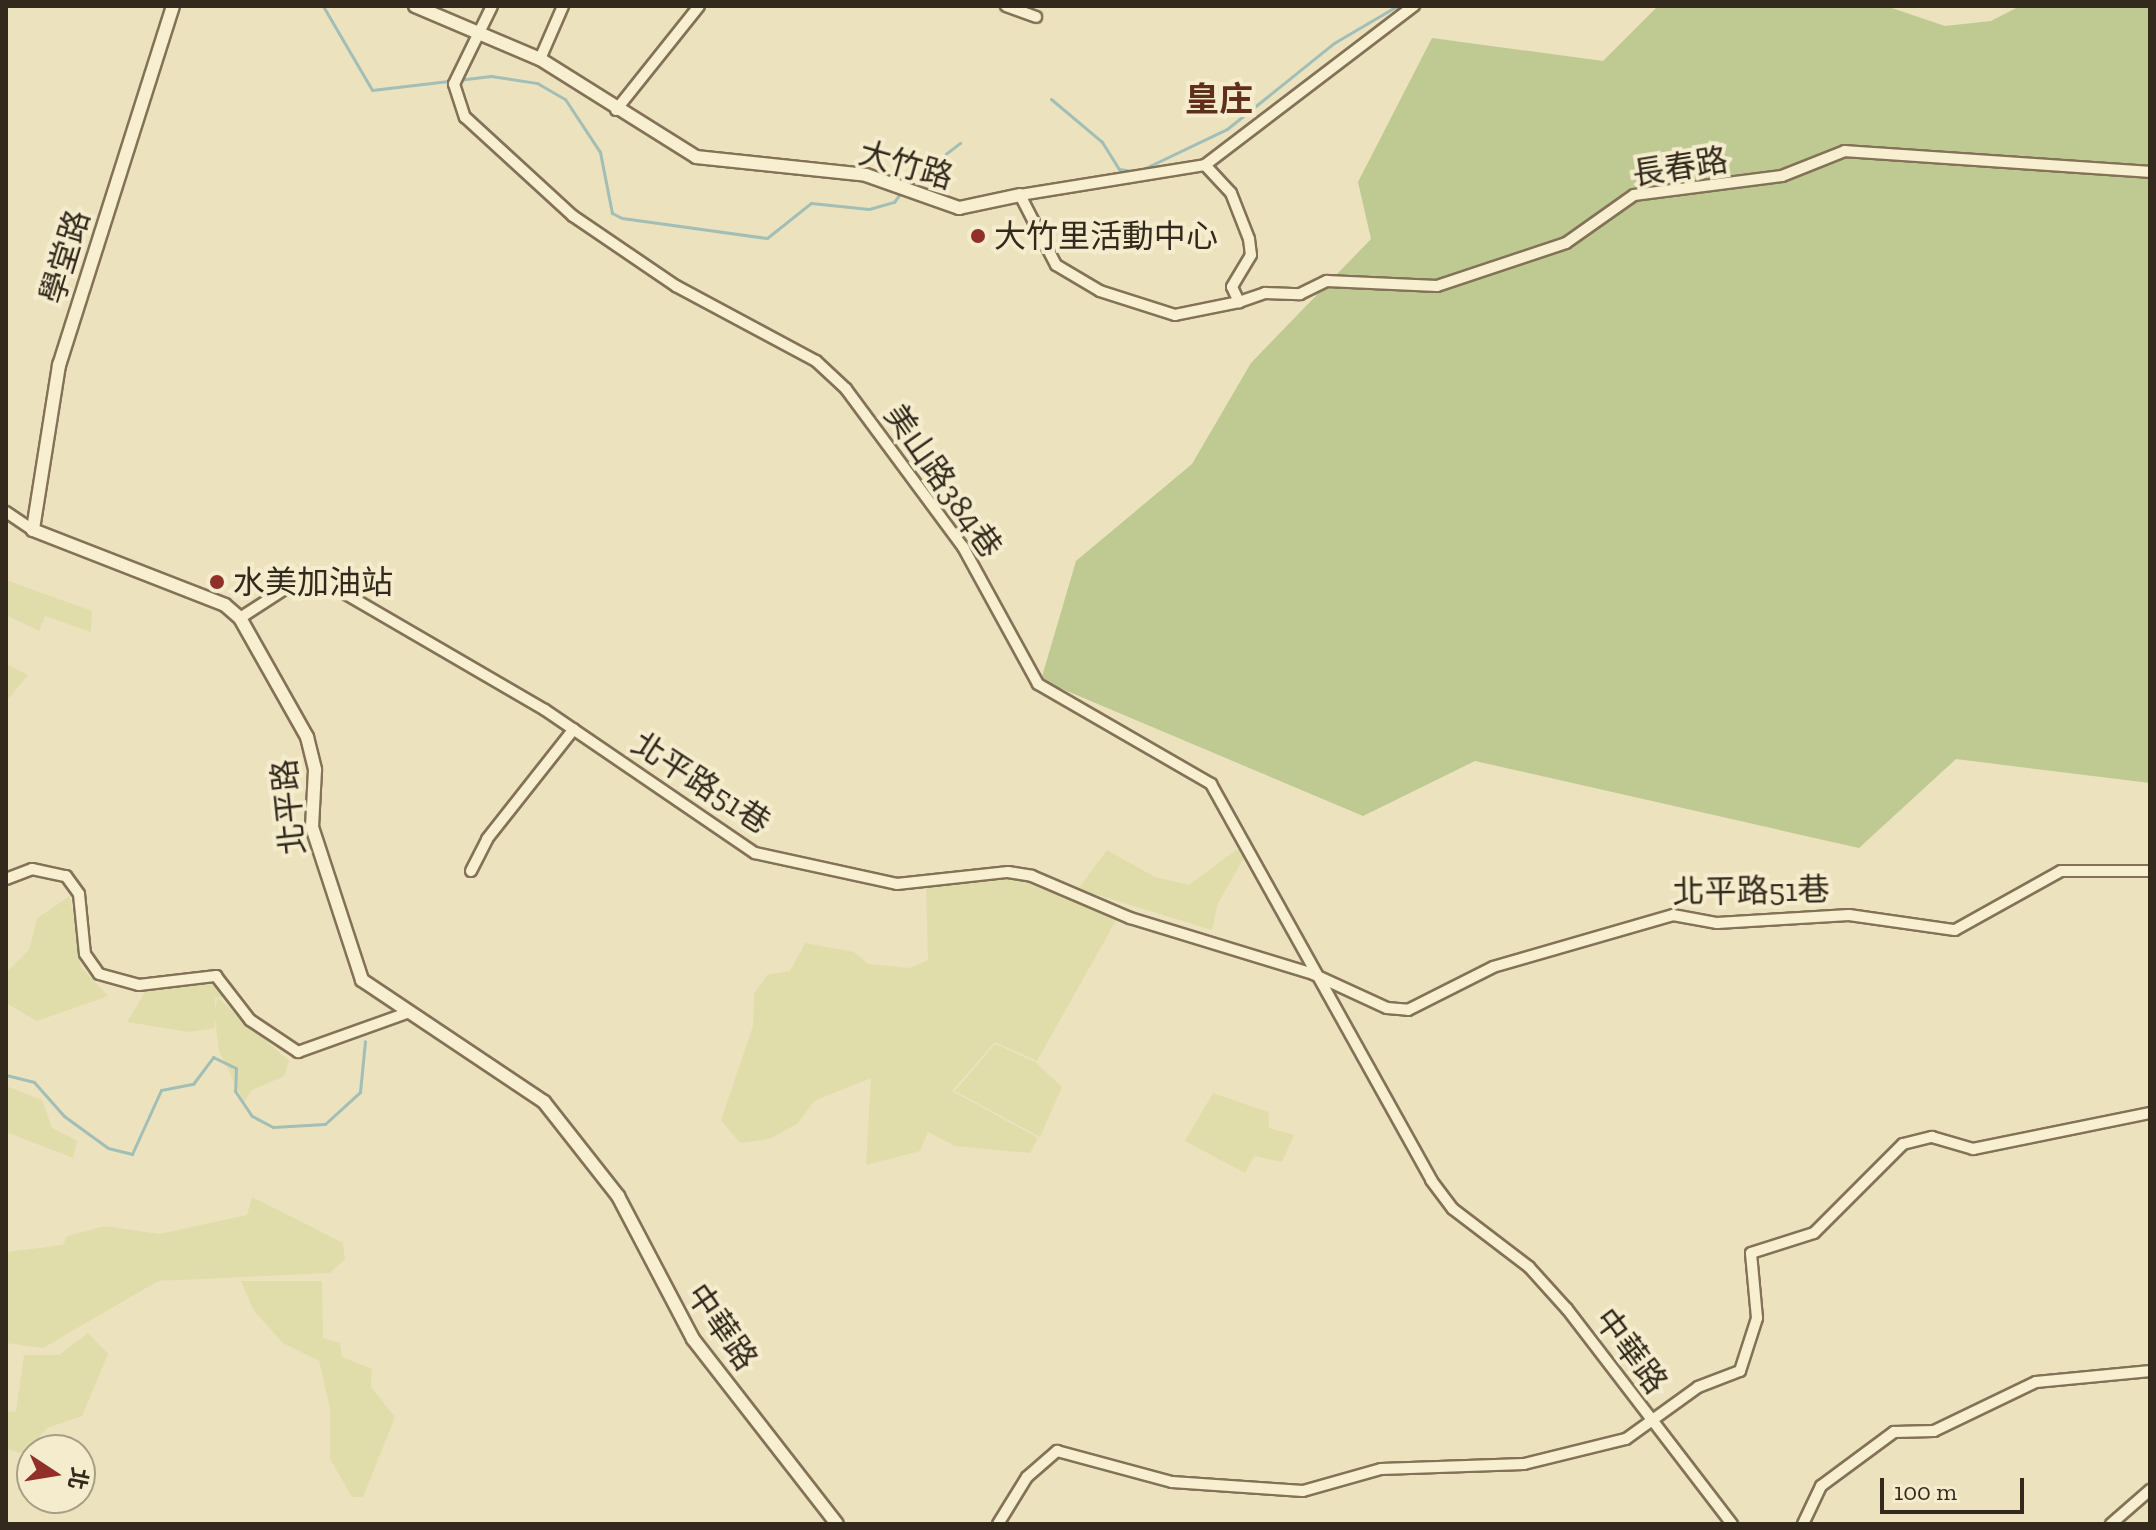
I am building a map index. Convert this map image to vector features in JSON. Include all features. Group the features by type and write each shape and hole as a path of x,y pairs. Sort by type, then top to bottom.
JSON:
{"street":[{"name":"學堂路","path":"33,530 59,365 173,6"},
{"name":"大竹路","path":"415,6 480,37 540,59 616,110 696,157 866,175 909,194 959,208 1205,165 1414,6"},
{"path":"480,37 492,6"},
{"path":"540,59 563,6"},
{"path":"616,110 699,6"},
{"path":"1006,6 1036,17"},
{"name":"美山路384巷","path":"480,37 460,68 454,84 465,117 573,216 676,286 816,361 846,389 963,547 1038,684 1211,784 1313,974"},
{"name":"長春路","path":"1020,195 1056,265 1100,291 1175,315 1239,302 1265,293 1300,294 1327,281 1437,286 1566,243 1634,195 1782,176 1845,151 2150,172"},
{"path":"1205,165 1231,193 1249,239 1251,255 1232,287 1239,302"},
{"name":"北平路","path":"6,512 33,530 225,605 240,618 307,737 315,770 312,827 351,958 362,980 544,1102 582,1149"},
{"name":"北平路51巷","path":"240,618 291,585 332,586 574,729 755,853 897,884 1032,876 1130,918 1313,974 1366,1004 1408,1010 1493,967 1673,915 1743,923 1849,915 1955,930 2061,871 2150,871"},
{"path":"471,871 487,839 574,729"},
{"path":"6,879 32,869 66,876 79,894 85,954 99,974 139,985 216,976 250,1020 298,1052 410,1012"},
{"name":"中華路","path":"1313,974 1431,1180 1472,1225 1548,1288 1732,1524"},
{"path":"998,1524 1027,1477 1057,1451 1172,1482 1303,1491 1381,1469 1473,1470 1578,1456 1652,1422 1747,1362 1757,1318 1751,1253 1814,1233 1903,1144 1932,1137 1973,1149 2150,1113"},
{"name":"中華路","path":"582,1149 618,1196 693,1339 837,1524"},
{"path":"1803,1524 1821,1486 1894,1432 1934,1431 2036,1382 2150,1371"},
{"path":"2111,1524 2150,1490"}],"shaded area":[{"path":"6,580 92,611 91,632 45,616 39,631 6,615"},
{"path":"6,664 28,675 6,702"},
{"path":"1240,847 1244,858 1218,903 1212,930 1078,889 1107,850 1155,877 1189,885"},
{"path":"1010,876 1118,917 1037,1061 995,1042 952,1091 1038,1138 1030,1153 955,1146 928,1132 920,1151 866,1165 871,1078 814,1101 797,1124 769,1139 740,1143 721,1120 753,1026 754,994 767,975 790,971 805,943 854,952 868,964 910,968 928,960 926,888"},
{"path":"70,896 81,967 108,996 37,1021 6,1003 6,973 29,950 37,918"},
{"path":"203,979 229,996 215,998 215,1008 218,998 289,1061 284,1076 252,1090 244,1102 219,1051 215,1019 214,1028 189,1032 127,1022 146,990"},
{"path":"995,1044 1035,1062 1062,1087 1040,1137 955,1091"},
{"path":"6,1086 42,1100 52,1128 77,1141 73,1158 6,1132"},
{"path":"1213,1093 1268,1112 1269,1128 1294,1135 1282,1162 1254,1156 1245,1173 1185,1141"},
{"path":"252,1197 343,1243 345,1259 330,1273 158,1281 43,1348 6,1343 6,1252 63,1245 67,1236 105,1226 159,1234 247,1215"},
{"path":"241,1281 322,1281 323,1338 340,1343 342,1357 372,1369 371,1387 395,1417 363,1497 352,1497 330,1459 330,1409 319,1361 283,1343 254,1311"},
{"path":"88,1333 108,1354 82,1416 47,1428 42,1434 16,1434 16,1452 6,1449 6,1411 16,1412 24,1355 59,1355"}],"green space":[{"path":"1658,6 1886,6 1945,26 1991,21 2020,6 2150,6 2150,783 1956,759 1859,848 1475,761 1363,816 1041,680 1076,561 1192,464 1251,363 1371,239 1358,182 1432,38 1603,61"}],"waterway":[{"path":"323,6 372,90 491,76 537,83 565,99 600,152 612,213 622,218 767,238 811,203 869,209 894,202 902,191"},
{"path":"1051,99 1102,142 1119,169 1137,172 1227,129 1334,43 1397,6"},
{"path":"906,184 960,143"},
{"path":"6,1075 34,1082 64,1116 108,1148 132,1154 161,1090 193,1084 213,1057 236,1068 235,1091 252,1116 273,1127 325,1124 360,1092 365,1041"}],"place":[{"name":"大竹里活動中心","path":"978,236"},
{"name":"水美加油站","path":"217,582"}],"district":[{"name":"皇庄","path":"1219,100"}]}
